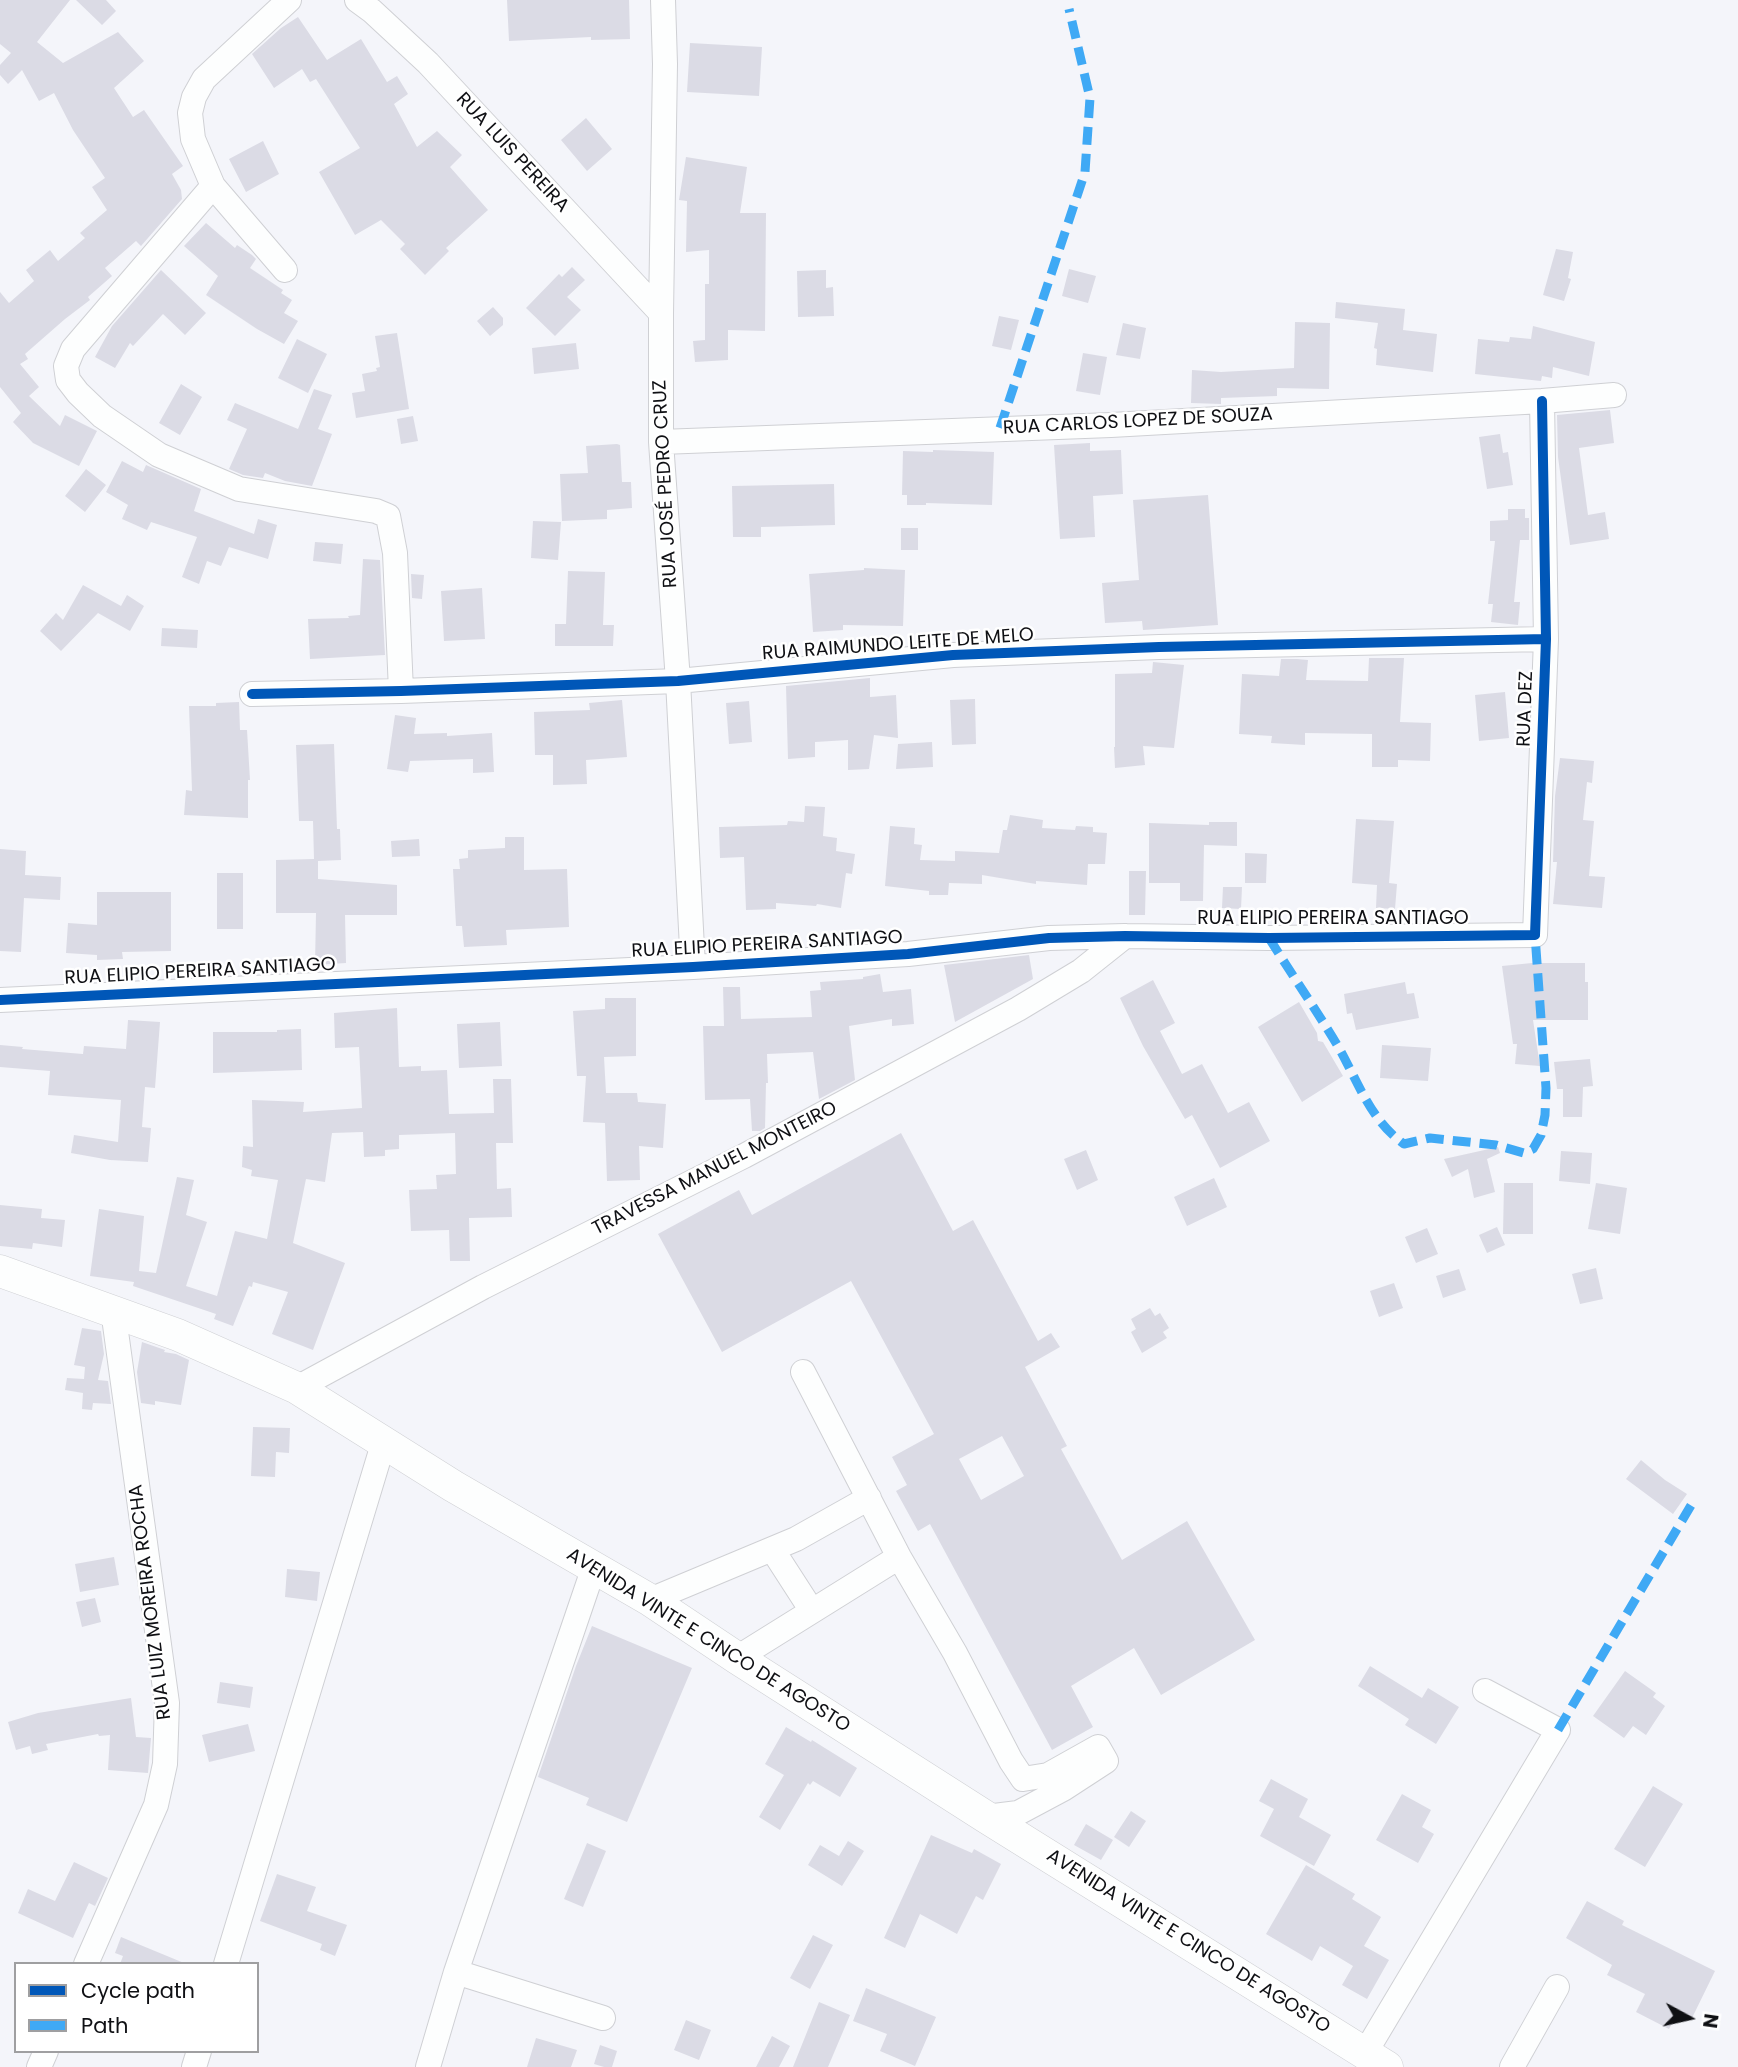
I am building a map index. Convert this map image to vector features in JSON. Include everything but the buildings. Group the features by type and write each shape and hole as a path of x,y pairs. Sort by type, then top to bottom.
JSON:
{"main road":[{"name":"AVENIDA VINTE E CINCO DE AGOSTO","path":"0,1271 178,1335 297,1388 453,1486 650,1600 986,1817 1376,2060"}],"street":[{"path":"285,270 212,186 193,139 190,113 194,97 204,79 289,0"},
{"name":"RUA LUIS PEREIRA","path":"357,0 428,63 661,313"},
{"name":"RUA JOSÉ PEDRO CRUZ","path":"663,0 665,64 661,442 678,681 693,967"},
{"path":"212,186 73,349 66,366 68,380 102,416 159,455 239,489 376,511 387,516 395,553 401,691"},
{"name":"RUA CARLOS LOPEZ DE SOUZA","path":"661,442 1111,425 1614,395"},
{"name":"RUA DEZ","path":"1535,935 1546,639 1542,401"},
{"name":"RUA RAIMUNDO LEITE DE MELO","path":"253,694 678,681 966,654 1546,639"},
{"name":"RUA ELIPIO PEREIRA SANTIAGO","path":"0,1000 693,967 908,954 1049,938 1535,935"},
{"name":"TRAVESSA MANUEL MONTEIRO","path":"297,1388 483,1287 744,1156 1018,1009 1081,971 1125,936"},
{"name":"RUA LUIZ MOREIRA ROCHA","path":"87,1962 156,1805 164,1764 167,1703 113,1310"},
{"path":"803,1372 899,1557 956,1653 1011,1762 1023,1779 1048,1775 1098,1747 1106,1761 1063,1789 1018,1813 986,1817"},
{"path":"227,1962 384,1441"},
{"path":"650,1600 772,1549 869,1499"},
{"path":"772,1549 811,1611"},
{"path":"737,1658 899,1557"},
{"path":"428,2067 456,1972 594,1567"},
{"path":"1376,2060 1559,1730 1485,1691"},
{"path":"456,1972 603,2018"},
{"path":"1512,2067 1557,1987"}],"marked path":[{"path":"1000,428 1085,172 1090,98 1069,9"},
{"path":"1269,938 1339,1048 1374,1112 1393,1135 1404,1144 1430,1138 1496,1145 1524,1153 1533,1149 1541,1135 1545,1115 1546,1088 1535,935"},
{"path":"1558,1730 1693,1502"}],"cycle path":[{"path":"0,1000 693,967 908,954 1049,938 1535,935 1546,639 1542,401"},
{"path":"252,694 678,681 953,655 1159,647 1546,639"}]}
